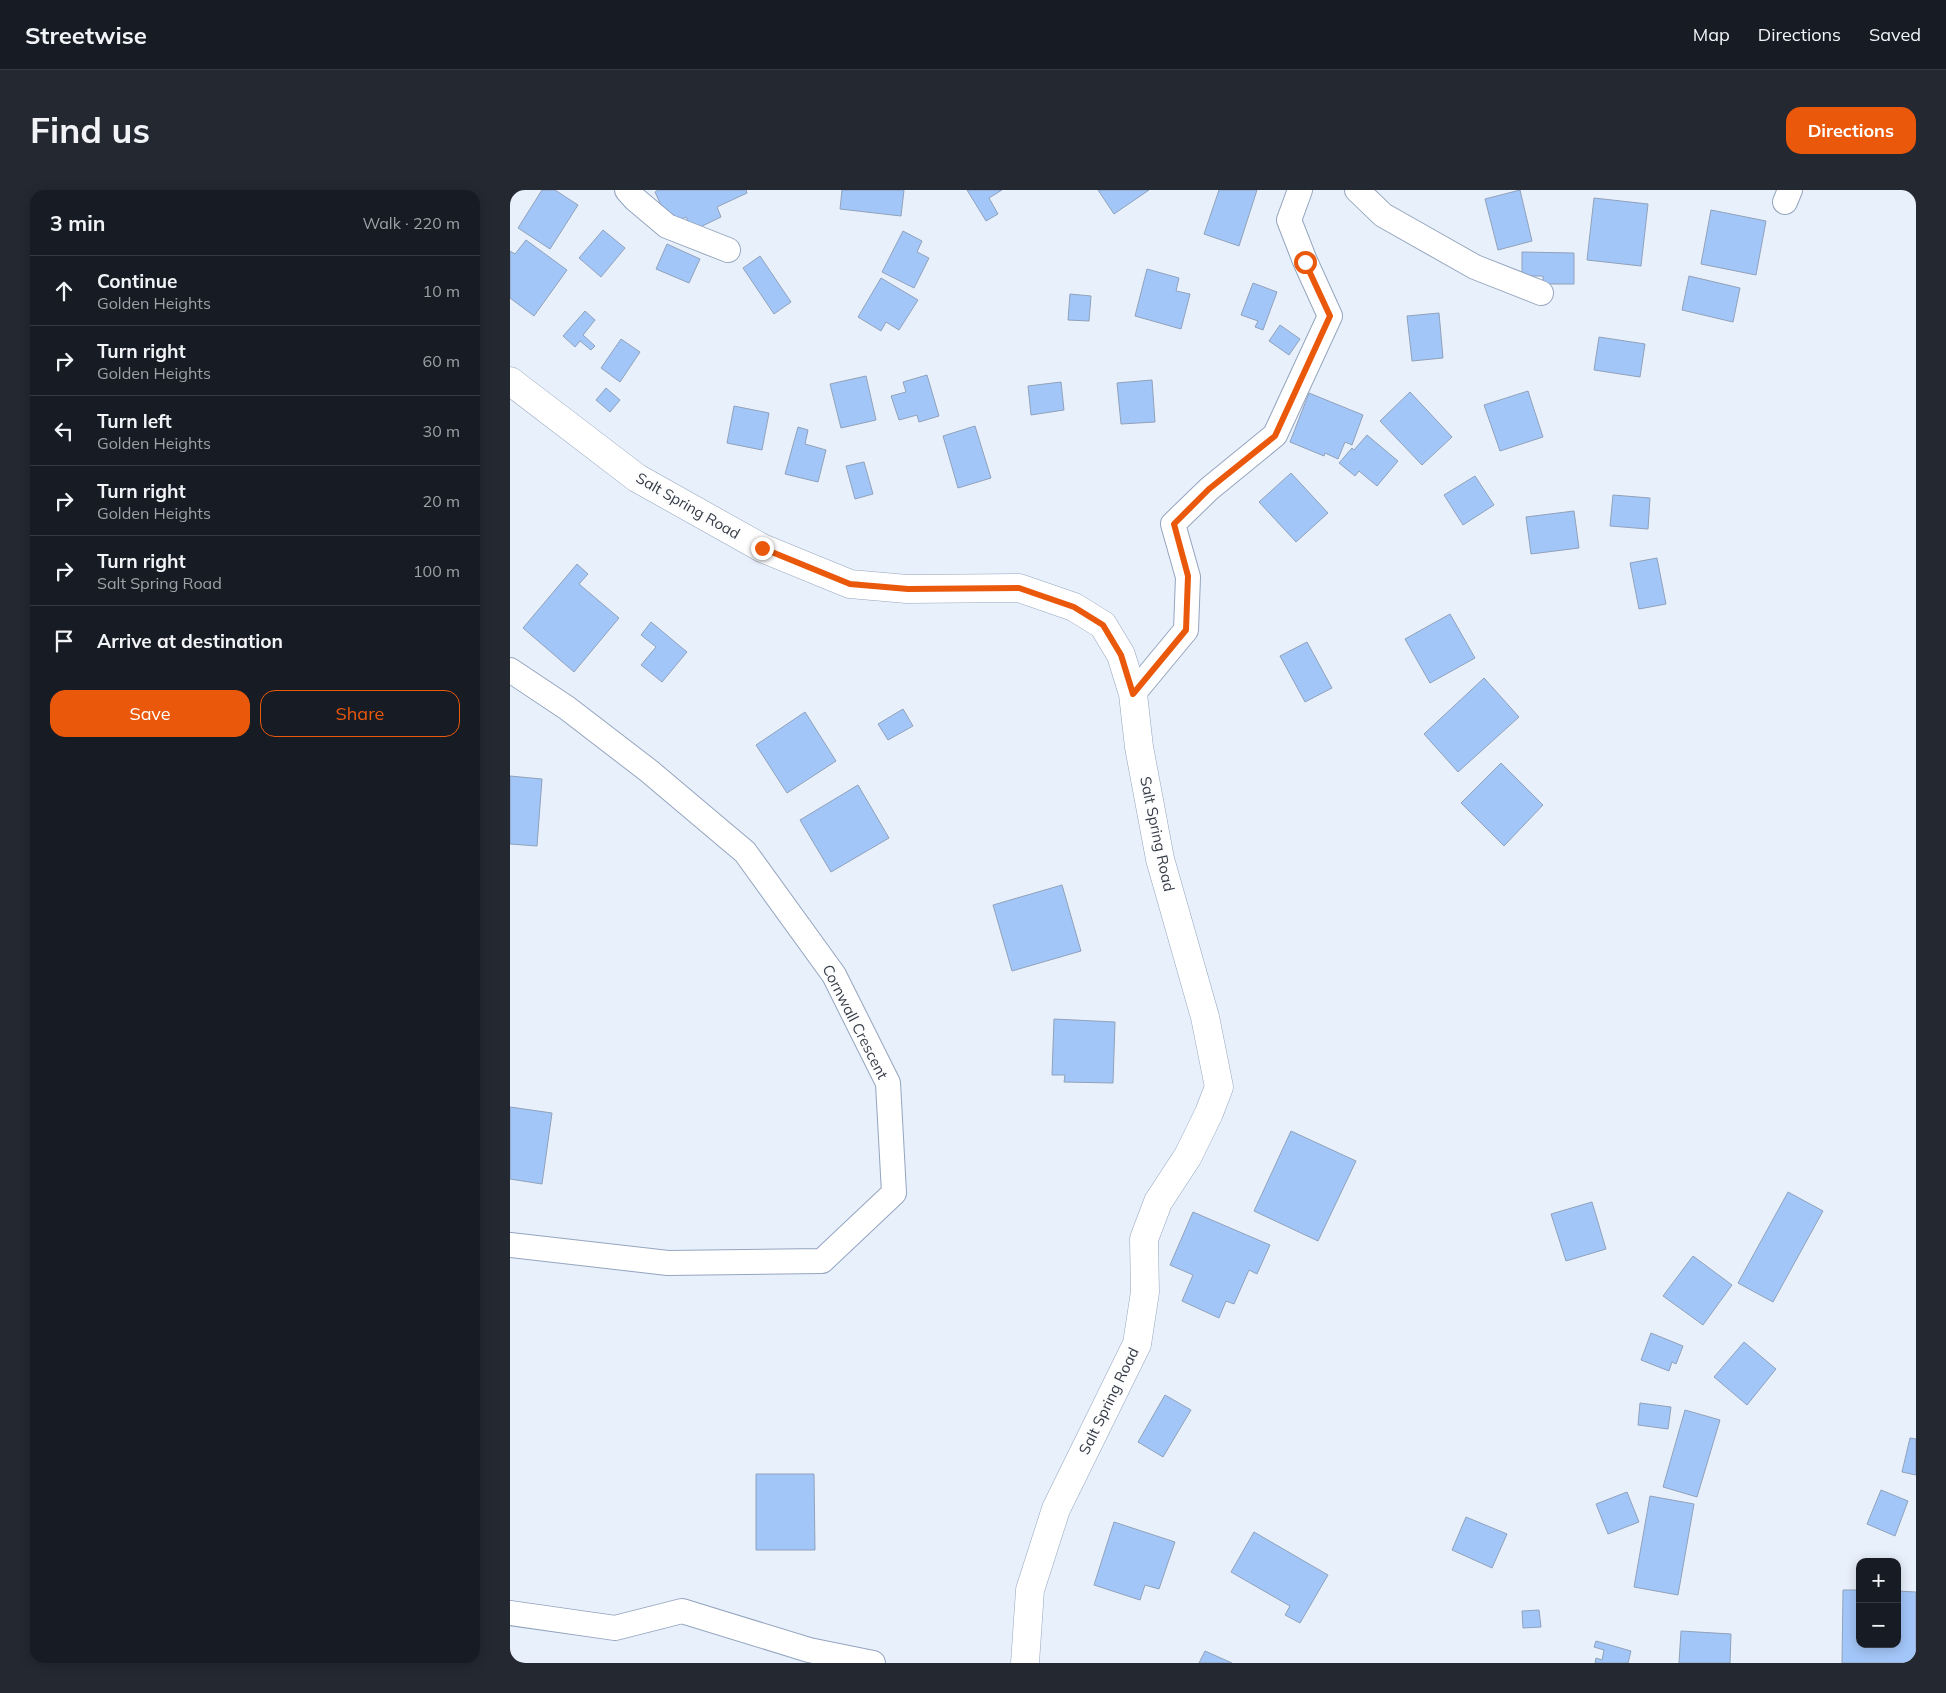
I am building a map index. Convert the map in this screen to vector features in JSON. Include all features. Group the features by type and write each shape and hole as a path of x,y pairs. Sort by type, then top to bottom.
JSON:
{"street":[{"path":"627,190 668,226 728,250"},
{"path":"1133,694 1186,630 1188,576 1174,524 1209,489 1275,436 1330,316 1305,262 1289,220 1300,190"},
{"path":"1357,190 1383,215 1474,267 1540,293"},
{"name":"Salt Spring Road","path":"510,381 637,478 762,548 850,584 908,589 1019,588 1074,607 1103,625 1121,655 1133,694 1139,748 1160,859 1205,1017 1219,1087 1209,1113 1188,1156 1158,1202 1144,1239 1145,1292 1137,1344 1056,1509 1030,1590 1025,1663"},
{"name":"Cornwall Crescent","path":"510,670 567,708 649,771 745,852 834,975 888,1083 894,1193 822,1261 668,1263 510,1244"},
{"path":"510,1613 615,1628 682,1611 808,1657 873,1663"}],"building":[{"path":"542,190 555,190 578,205 550,249 518,228"},
{"path":"658,190 746,190 747,193 717,207 721,217 692,231 686,217 670,225 655,192"},
{"path":"842,190 904,190 901,216 840,209"},
{"path":"967,190 1002,190 989,198 998,214 986,221"},
{"path":"1098,190 1149,190 1114,214"},
{"path":"1219,190 1257,190 1239,246 1204,234"},
{"path":"1520,190 1532,241 1498,250 1485,199"},
{"path":"1594,198 1648,204 1641,266 1587,260"},
{"path":"1711,210 1766,221 1756,275 1701,264"},
{"path":"603,230 625,248 601,277 579,258"},
{"path":"903,231 922,241 917,252 929,258 914,288 882,272"},
{"path":"526,240 567,270 534,316 510,298 510,251 515,254"},
{"path":"667,244 700,259 689,283 656,269"},
{"path":"1522,252 1574,253 1574,284 1543,284 1543,276 1522,276"},
{"path":"760,256 791,302 774,314 743,268"},
{"path":"1147,269 1179,278 1176,291 1190,294 1181,329 1135,316"},
{"path":"1689,276 1740,288 1733,322 1682,310"},
{"path":"881,278 918,300 899,330 886,322 881,331 858,317"},
{"path":"1253,283 1277,292 1263,330 1255,327 1258,321 1241,315"},
{"path":"1070,294 1091,296 1089,321 1068,320"},
{"path":"585,311 595,320 583,335 595,346 591,350 580,341 575,347 563,336"},
{"path":"1439,313 1443,358 1412,361 1407,316"},
{"path":"1280,325 1300,339 1289,355 1269,341"},
{"path":"1599,337 1645,344 1640,377 1594,370"},
{"path":"621,339 640,352 620,382 601,368"},
{"path":"927,375 939,416 919,422 917,415 899,420 891,396 906,392 903,382"},
{"path":"866,376 876,420 841,428 830,384"},
{"path":"1152,380 1155,422 1121,424 1117,383"},
{"path":"1061,382 1064,410 1031,415 1028,386"},
{"path":"606,388 620,400 610,412 596,400"},
{"path":"1528,391 1543,437 1500,451 1484,405"},
{"path":"1410,392 1452,437 1422,465 1380,421"},
{"path":"1309,393 1363,415 1352,445 1345,442 1338,459 1325,453 1324,456 1290,442"},
{"path":"734,406 769,413 762,450 727,443"},
{"path":"975,426 991,478 958,488 943,436"},
{"path":"798,427 808,430 805,444 826,450 818,482 785,474"},
{"path":"1367,435 1398,461 1377,486 1359,471 1355,476 1339,463"},
{"path":"864,462 873,494 855,499 846,466"},
{"path":"1291,473 1328,513 1296,542 1259,502"},
{"path":"1475,476 1494,505 1463,525 1444,495"},
{"path":"1613,495 1650,498 1648,529 1610,526"},
{"path":"1574,511 1579,548 1531,554 1526,517"},
{"path":"1657,558 1666,604 1639,609 1630,563"},
{"path":"577,564 588,574 579,584 619,618 574,672 523,628"},
{"path":"1450,614 1475,658 1430,683 1405,639"},
{"path":"651,622 687,652 662,682 641,665 656,647 641,635"},
{"path":"1307,642 1332,688 1305,702 1280,656"},
{"path":"1484,678 1519,717 1458,772 1424,734"},
{"path":"903,709 913,726 888,740 878,724"},
{"path":"805,712 836,761 787,793 756,745"},
{"path":"1501,763 1543,805 1504,846 1461,803"},
{"path":"510,776 542,779 537,846 510,844"},
{"path":"858,785 889,838 831,872 800,820"},
{"path":"1062,885 1081,951 1012,971 993,905"},
{"path":"1054,1019 1115,1022 1113,1083 1064,1082 1065,1075 1052,1075"},
{"path":"510,1107 552,1113 542,1184 510,1179"},
{"path":"1291,1131 1356,1161 1318,1241 1254,1211"},
{"path":"1788,1192 1823,1211 1773,1302 1738,1283"},
{"path":"1592,1202 1606,1249 1566,1261 1551,1214"},
{"path":"1193,1212 1270,1245 1257,1274 1249,1270 1234,1304 1226,1301 1219,1318 1182,1301 1193,1275 1170,1265"},
{"path":"1693,1256 1732,1285 1703,1325 1663,1296"},
{"path":"1651,1333 1683,1346 1676,1364 1672,1362 1669,1371 1641,1360"},
{"path":"1744,1342 1776,1369 1747,1405 1714,1377"},
{"path":"1165,1395 1191,1410 1163,1457 1138,1442"},
{"path":"1640,1403 1671,1407 1668,1429 1638,1425"},
{"path":"1685,1410 1720,1420 1697,1497 1663,1487"},
{"path":"1910,1438 1916,1439 1916,1475 1902,1472"},
{"path":"756,1474 814,1474 815,1550 756,1550"},
{"path":"1881,1490 1908,1501 1895,1536 1867,1524"},
{"path":"1627,1492 1639,1522 1608,1534 1596,1504"},
{"path":"1650,1496 1694,1504 1678,1595 1634,1587"},
{"path":"1466,1517 1507,1534 1492,1568 1452,1550"},
{"path":"1114,1522 1175,1542 1159,1589 1145,1585 1140,1600 1094,1585"},
{"path":"1254,1532 1328,1575 1300,1623 1285,1615 1290,1606 1231,1572"},
{"path":"1843,1590 1856,1590 1856,1648 1901,1648 1901,1591 1916,1592 1916,1663 1842,1663"},
{"path":"1539,1610 1541,1627 1523,1628 1522,1611"},
{"path":"1681,1631 1731,1634 1730,1663 1679,1663"},
{"path":"1596,1641 1631,1651 1628,1663 1595,1663 1596,1658 1602,1660 1604,1650 1594,1647"},
{"path":"1205,1651 1232,1663 1199,1663"}],"route":[{"path":"762,548 850,584 908,589 1019,588 1074,607 1103,625 1121,655 1133,694 1186,630 1188,576 1174,524 1209,489 1275,436 1330,316 1305,262"}]}
